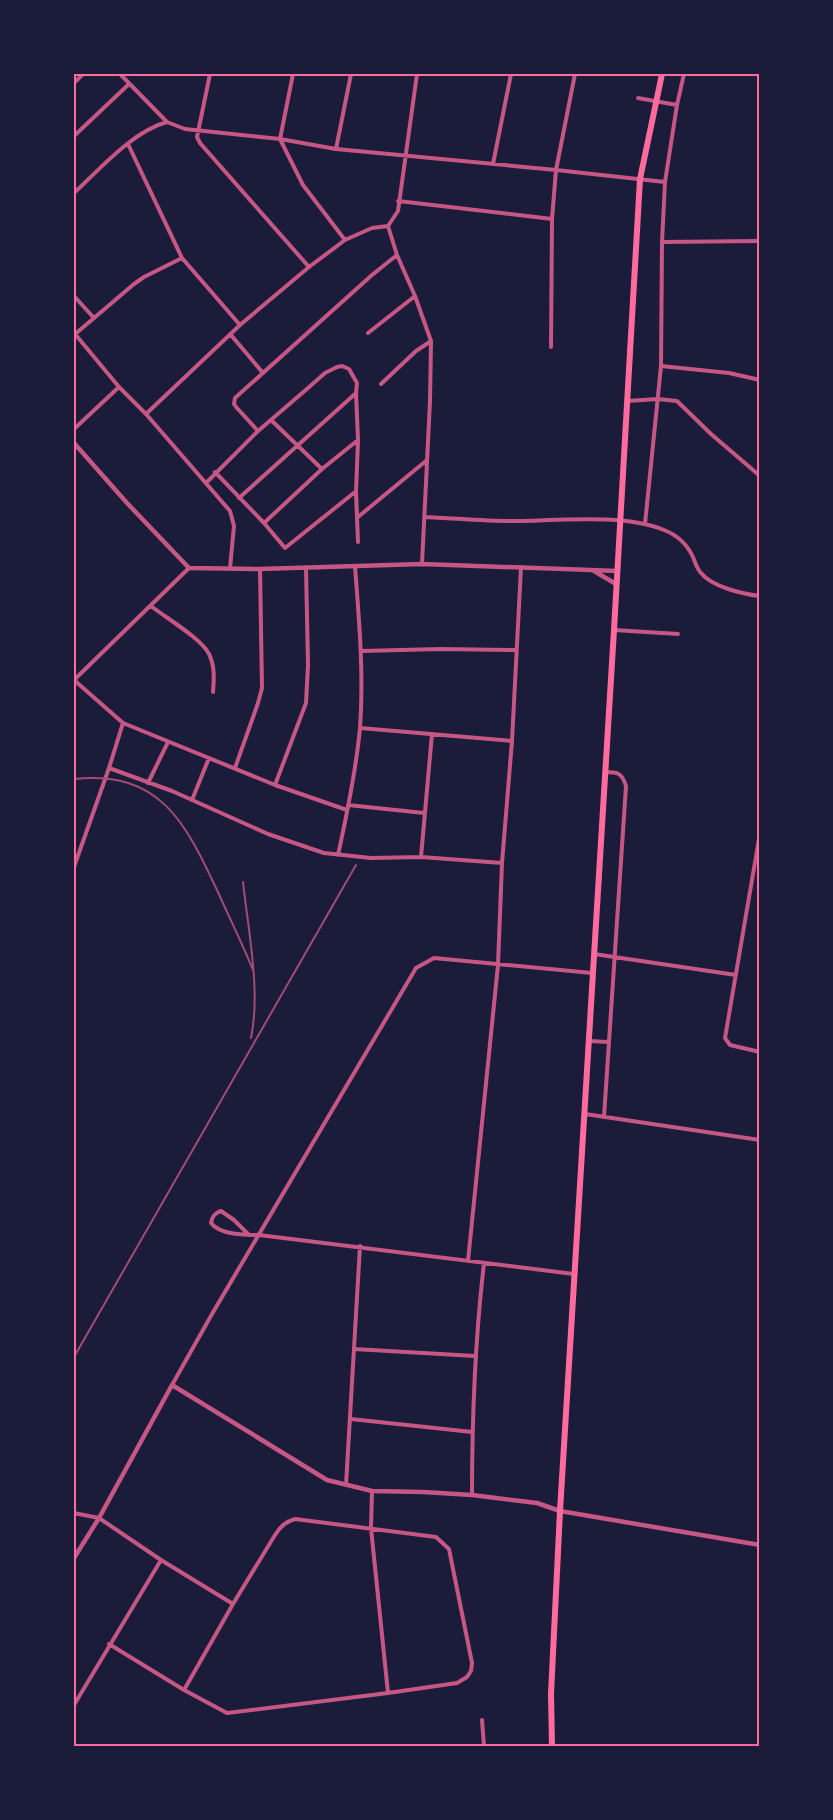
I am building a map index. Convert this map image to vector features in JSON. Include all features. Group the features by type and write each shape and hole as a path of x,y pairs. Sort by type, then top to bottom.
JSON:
{"highway":[{"path":"552,1746 551,1694 560,1510 640,179 662,74"}],"street":[{"path":"74,82 84,74"},
{"path":"120,74 160,116 176,127 336,148 665,182"},
{"path":"210,74 197,137 309,267"},
{"path":"293,74 280,139 303,184 345,240"},
{"path":"336,148 351,74"},
{"path":"146,414 240,325 309,267 345,240 372,228 388,226 398,211 417,74"},
{"path":"493,164 511,74"},
{"path":"552,347 552,219 556,170 575,74"},
{"path":"645,524 661,366 665,182 684,74"},
{"path":"74,136 129,84"},
{"path":"638,98 677,105"},
{"path":"74,193 149,128 167,122"},
{"path":"129,144 182,258 240,325"},
{"path":"398,201 552,219"},
{"path":"388,226 431,341 422,564"},
{"path":"662,242 759,241"},
{"path":"258,431 236,407 234,401 364,281 397,255"},
{"path":"182,258 144,278 74,335 226,505 234,526 230,568"},
{"path":"74,296 94,318"},
{"path":"368,333 415,296"},
{"path":"231,335 263,373"},
{"path":"381,384 416,351 431,341"},
{"path":"206,483 258,431 325,373 337,366 342,366 349,369 357,382 358,542"},
{"path":"661,366 729,373 759,380"},
{"path":"74,429 119,387"},
{"path":"239,498 356,393"},
{"path":"627,401 658,399 677,401 759,476"},
{"path":"271,420 322,470"},
{"path":"264,523 358,440"},
{"path":"74,443 189,568"},
{"path":"357,518 427,460"},
{"path":"216,472 287,548 356,492"},
{"path":"424,517 506,521 620,521 645,524 664,530 682,541 701,574 707,579 741,593 759,596"},
{"path":"424,813 348,808 275,785 123,723 74,680 189,568 260,569 422,564 618,571"},
{"path":"338,855 348,808 360,728 362,651 355,566"},
{"path":"468,1261 498,965 502,863 517,669 516,650 522,567"},
{"path":"275,785 306,703 308,665 306,568"},
{"path":"235,768 262,688 260,569"},
{"path":"594,571 616,584"},
{"path":"151,606 201,643 209,654 213,667 213,692"},
{"path":"614,630 678,634"},
{"path":"362,651 516,650"},
{"path":"74,867 123,723"},
{"path":"360,728 512,741"},
{"path":"421,857 432,734"},
{"path":"148,783 168,741"},
{"path":"192,800 209,758"},
{"path":"109,768 192,800 268,834 324,853 371,858 421,857 502,863"},
{"path":"604,1117 626,786 618,772 605,771"},
{"path":"759,833 725,1038 730,1045 759,1052"},
{"path":"594,954 736,975"},
{"path":"74,1558 99,1518 212,1314 416,968 434,958 592,973"},
{"path":"589,1041 608,1042"},
{"path":"585,1114 759,1140"},
{"path":"249,1235 226,1213 216,1212 212,1217 211,1223 214,1227 223,1231 249,1235 360,1246 575,1274"},
{"path":"346,1485 360,1246"},
{"path":"472,1495 475,1356 484,1263"},
{"path":"354,1348 475,1356"},
{"path":"172,1385 327,1480 372,1491 472,1495 537,1503 560,1510 759,1545"},
{"path":"351,1419 472,1432"},
{"path":"372,1491 371,1528 388,1693"},
{"path":"74,1513 99,1518 161,1560 233,1604"},
{"path":"109,1644 184,1689 227,1713 457,1683 468,1677 472,1664 451,1555 446,1545 436,1537 295,1519 288,1521 280,1528 184,1689"},
{"path":"74,1705 161,1560"},
{"path":"482,1720 484,1746"}],"railway":[{"path":"74,779 104,778 128,783 149,792 166,806 180,823 205,865 253,970"},
{"path":"74,1357 356,865"},
{"path":"243,882 254,980 255,1000 251,1038"}]}
